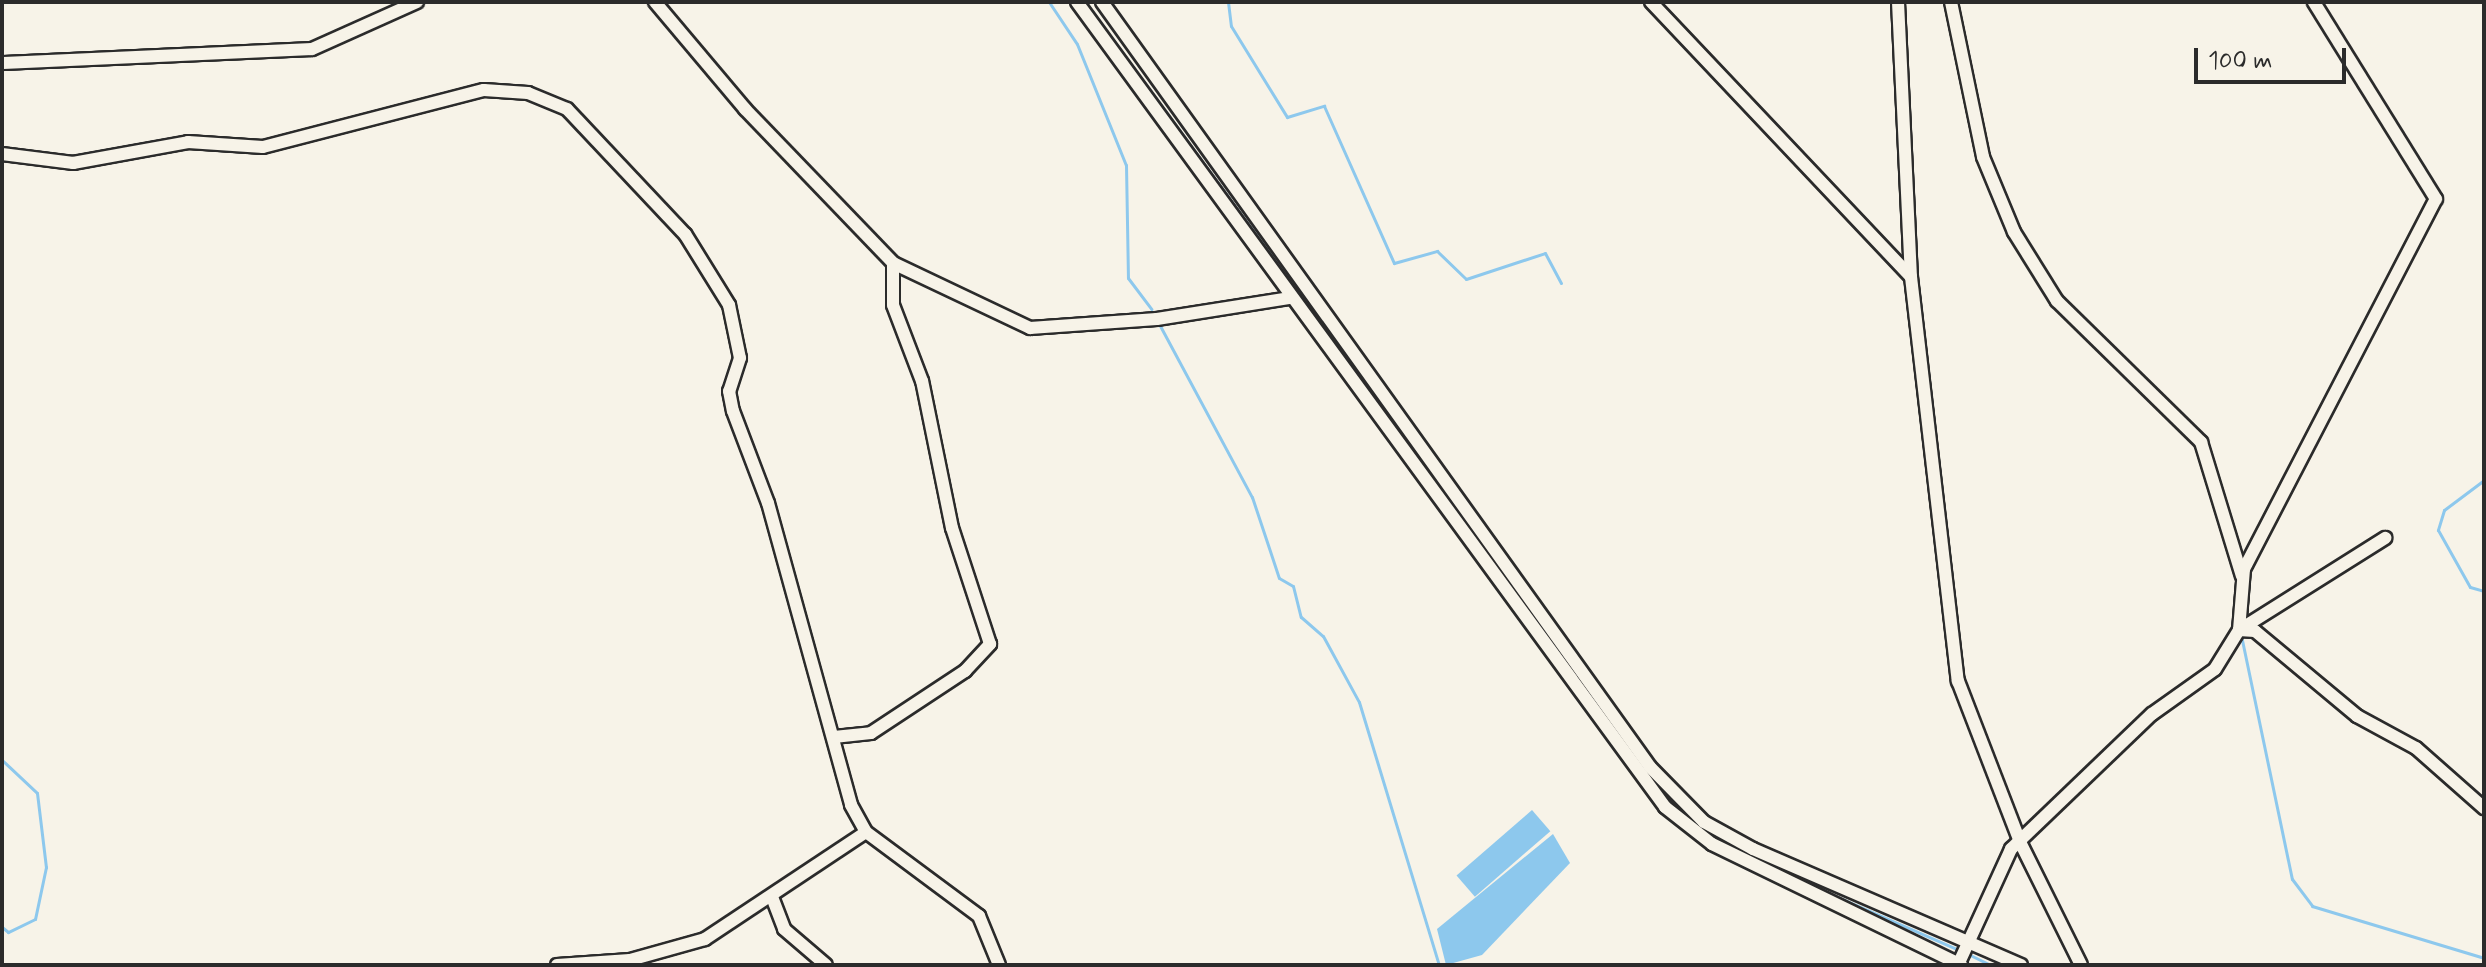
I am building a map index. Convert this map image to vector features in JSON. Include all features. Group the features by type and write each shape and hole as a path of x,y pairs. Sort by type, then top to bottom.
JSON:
{"street":[{"path":"2,63 312,49 417,2"},
{"path":"655,2 745,109 893,263 1030,328 1157,319 1290,298"},
{"path":"1077,2 1290,298 1665,807 1712,844 1959,965 2005,858 2020,842 2152,714 2215,669 2239,630 2385,538"},
{"path":"1102,2 1650,767 1704,822 1753,849 2021,965"},
{"path":"1651,2 1911,277"},
{"path":"1898,2 1911,277 1958,681 2020,842 2081,965"},
{"path":"1951,2 1983,157 2014,232 2057,301 2201,442 2242,576 2239,630"},
{"path":"2242,576 2436,199 2314,2"},
{"path":"2,154 73,163 188,142 263,147 484,90 528,93 567,109 685,234 729,305 740,358 729,391 733,411 768,503 834,737 841,778 866,832 962,898 979,916 999,965"},
{"path":"834,737 871,733 965,671 990,644 952,528 922,381 893,305 893,263"},
{"path":"2239,630 2255,631 2357,716 2416,748 2484,808"},
{"path":"557,965 667,952 705,939 866,832"},
{"path":"772,897 784,929 826,965"}],"water":[{"path":"1532,810 1550,831 1475,897 1457,876"},
{"path":"1553,834 1570,863 1482,955 1446,965 1437,929"}],"waterway":[{"path":"1049,2 1077,44 1126,165 1128,278 1151,309"},
{"path":"1085,2 1494,559"},
{"path":"1228,2 1231,26 1287,117 1324,106 1394,263 1437,251 1466,279 1545,253 1561,283"},
{"path":"1158,322 1252,497 1279,578 1293,586 1301,617 1323,636 1359,702 1439,965"},
{"path":"2484,480 2444,510 2438,530 2470,587 2484,591"},
{"path":"2242,640 2292,879 2312,906 2484,958"},
{"path":"2,760 37,793 46,867 35,919 8,932 2,927"},
{"path":"1808,884 1959,950"},
{"path":"1966,953 1991,965"}]}
